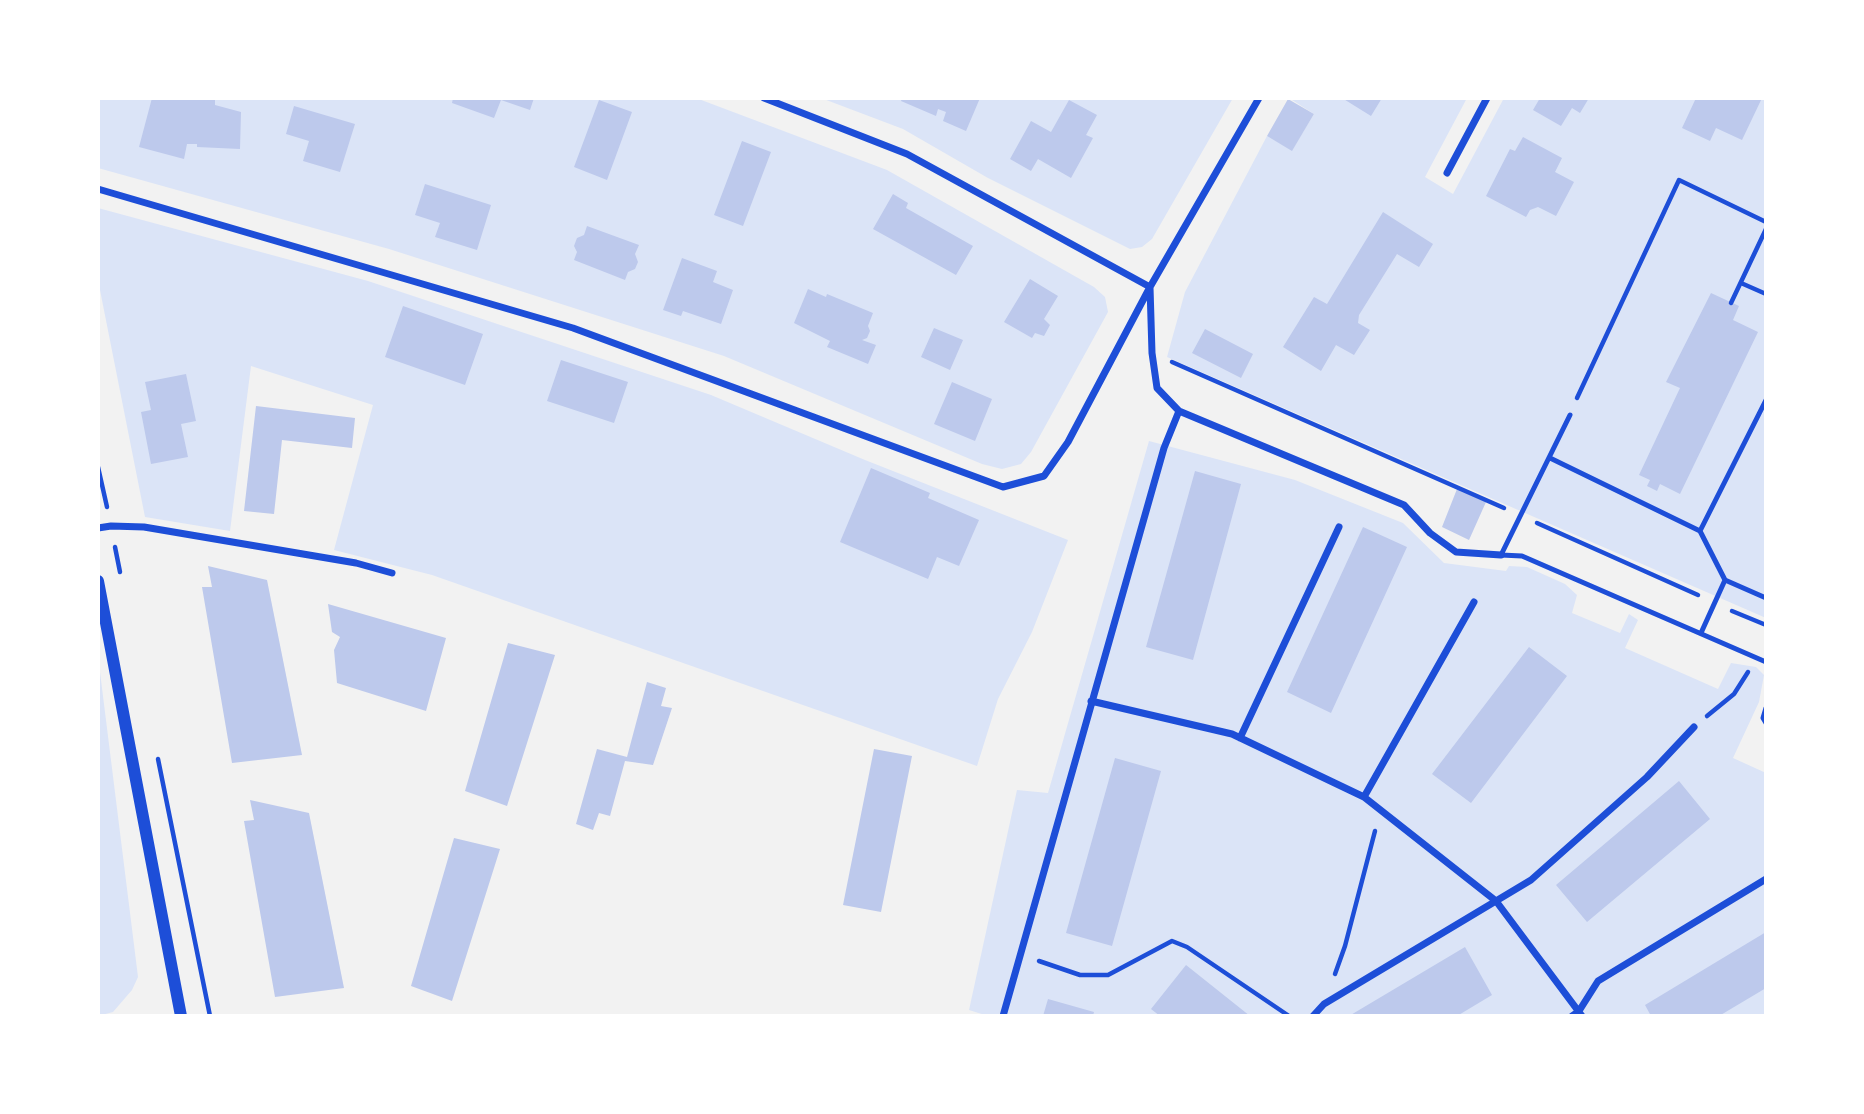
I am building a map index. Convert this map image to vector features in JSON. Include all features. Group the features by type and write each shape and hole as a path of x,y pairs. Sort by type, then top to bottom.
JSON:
{"street":[{"path":"764,98 907,154 1150,288"},
{"path":"98,189 573,328 1003,486 1044,476 1068,442 1150,288 1259,98"},
{"path":"1447,173 1487,98"},
{"path":"1150,288 1152,353 1157,388 1180,411 1404,505 1430,533 1456,552 1501,555"},
{"path":"1003,1016 1164,448 1180,411"},
{"path":"98,528 144,527 356,563 392,573"},
{"path":"1240,738 1339,527"},
{"path":"98,581 181,1016"},
{"path":"1364,797 1474,602"},
{"path":"1091,701 1240,738 1364,797 1496,901 1581,1013"},
{"path":"1313,1016 1324,1004 1531,880 1647,777 1694,727"},
{"path":"1572,1016 1581,1013 1598,981 1766,879"}],"lane":[{"path":"1700,531 1766,400"},
{"path":"1570,415 1501,555 1522,556 1766,662"},
{"path":"1549,458 1700,531 1725,580 1766,598"},
{"path":"1701,633 1725,580"},
{"path":"1766,708 1763,718 1766,723"}],"path":[{"path":"1570,415 1679,180 1766,222"},
{"path":"1731,303 1766,229"},
{"path":"1741,283 1766,294"},
{"path":"1152,353 1766,625"},
{"path":"1694,727 1734,694 1758,658"},
{"path":"1324,1004 1345,946 1381,810"},
{"path":"1046,964 1080,975 1108,975 1172,941 1187,947 1289,1016"}],"shaded area":[{"path":"98,98 696,98 887,170 1094,287 1105,297 1108,312 1031,452 1021,464 1002,469 982,464 724,356 389,249 98,168"},
{"path":"821,98 1233,98 1152,239 1142,247 1130,249 988,178 903,129"},
{"path":"1289,98 1467,98 1425,177 1453,194 1504,98 1766,98 1766,618 1167,357 1185,292 1267,136 1292,150 1314,114"},
{"path":"98,208 368,281 711,395 865,460 1068,540 1032,632 998,699 977,766 432,575 334,550 373,405 251,366 230,531 145,517 98,280"},
{"path":"1149,441 1295,480 1403,523 1444,563 1506,571 1509,566 1527,567 1565,584 1577,595 1572,613 1620,633 1629,614 1638,620 1625,648 1718,689 1731,663 1756,667 1764,675 1759,702 1733,758 1766,773 1766,1016 988,1016 969,1010 1017,790 1048,793"},
{"path":"98,656 138,977 132,990 113,1012 98,1016"}],"building":[{"path":"152,98 215,98 215,105 241,112 240,149 187,144 184,159 139,147"},
{"path":"453,98 534,98 530,110 501,100 494,118 452,103"},
{"path":"902,98 980,98 966,131 943,121 946,112 938,109 936,116 901,101"},
{"path":"1342,98 1382,98 1371,116"},
{"path":"1540,98 1589,98 1580,113 1572,108 1561,126 1533,110"},
{"path":"1696,98 1762,98 1742,140 1716,128 1710,141 1682,128"},
{"path":"1288,99 1314,114 1292,151 1267,136"},
{"path":"599,100 632,112 607,180 574,167"},
{"path":"1069,100 1097,115 1086,135 1093,138 1071,178 1038,159 1031,171 1010,159 1031,121 1051,132"},
{"path":"294,106 355,124 340,172 303,161 309,141 286,134"},
{"path":"1523,137 1562,158 1555,172 1574,182 1556,216 1538,207 1530,210 1526,217 1486,196 1510,149 1515,151"},
{"path":"742,141 771,152 743,226 714,215"},
{"path":"425,184 491,205 477,250 435,237 440,223 415,215"},
{"path":"893,194 908,203 906,208 973,246 956,275 873,229"},
{"path":"1383,212 1433,244 1419,267 1397,254 1359,315 1358,323 1370,330 1354,355 1336,345 1321,371 1283,347 1314,297 1327,304"},
{"path":"587,226 639,245 635,254 638,262 635,269 628,272 625,280 574,260 577,238 584,235"},
{"path":"682,258 717,271 713,282 733,290 721,324 683,311 681,316 663,310"},
{"path":"1030,279 1058,296 1044,319 1050,325 1044,336 1035,333 1032,338 1004,322"},
{"path":"808,289 873,313 868,326 870,331 867,338 862,340 876,345 868,364 827,347 830,341 794,323"},
{"path":"1711,293 1739,306 1733,320 1758,332 1680,494 1660,484 1657,491 1647,486 1650,480 1639,475 1680,388 1666,382"},
{"path":"403,306 483,334 465,385 385,357"},
{"path":"934,328 963,340 950,370 921,357"},
{"path":"1205,329 1253,354 1241,378 1192,353"},
{"path":"561,360 628,382 614,423 547,401"},
{"path":"186,374 196,421 181,424 188,457 151,464 141,412 151,410 145,382"},
{"path":"952,382 992,399 975,441 934,424"},
{"path":"256,406 355,418 352,448 282,440 274,514 244,511"},
{"path":"871,468 930,493 928,498 979,520 959,566 937,557 928,579 840,542"},
{"path":"1195,471 1241,484 1193,660 1146,647"},
{"path":"1457,489 1486,502 1469,540 1442,527"},
{"path":"1363,527 1407,547 1331,713 1287,692"},
{"path":"208,566 267,580 302,755 232,763 202,587 212,587"},
{"path":"328,604 446,638 426,711 337,683 334,650 340,637 332,632"},
{"path":"508,643 555,655 507,806 465,791"},
{"path":"1529,647 1567,676 1471,803 1432,774"},
{"path":"647,682 666,688 661,706 672,708 653,765 625,761 610,816 599,813 593,830 576,824 597,749 627,757"},
{"path":"874,749 912,756 881,912 843,905"},
{"path":"1115,758 1161,771 1112,946 1066,933"},
{"path":"1679,781 1710,819 1587,922 1556,885"},
{"path":"250,800 309,813 344,988 275,997 244,821 254,820"},
{"path":"454,838 500,849 452,1001 411,986"},
{"path":"1766,932 1766,988 1719,1016 1651,1016 1645,1005"},
{"path":"1465,947 1492,995 1457,1016 1349,1016"},
{"path":"1186,965 1250,1016 1160,1016 1151,1009"},
{"path":"1048,999 1094,1012 1093,1016 1043,1016"}]}
